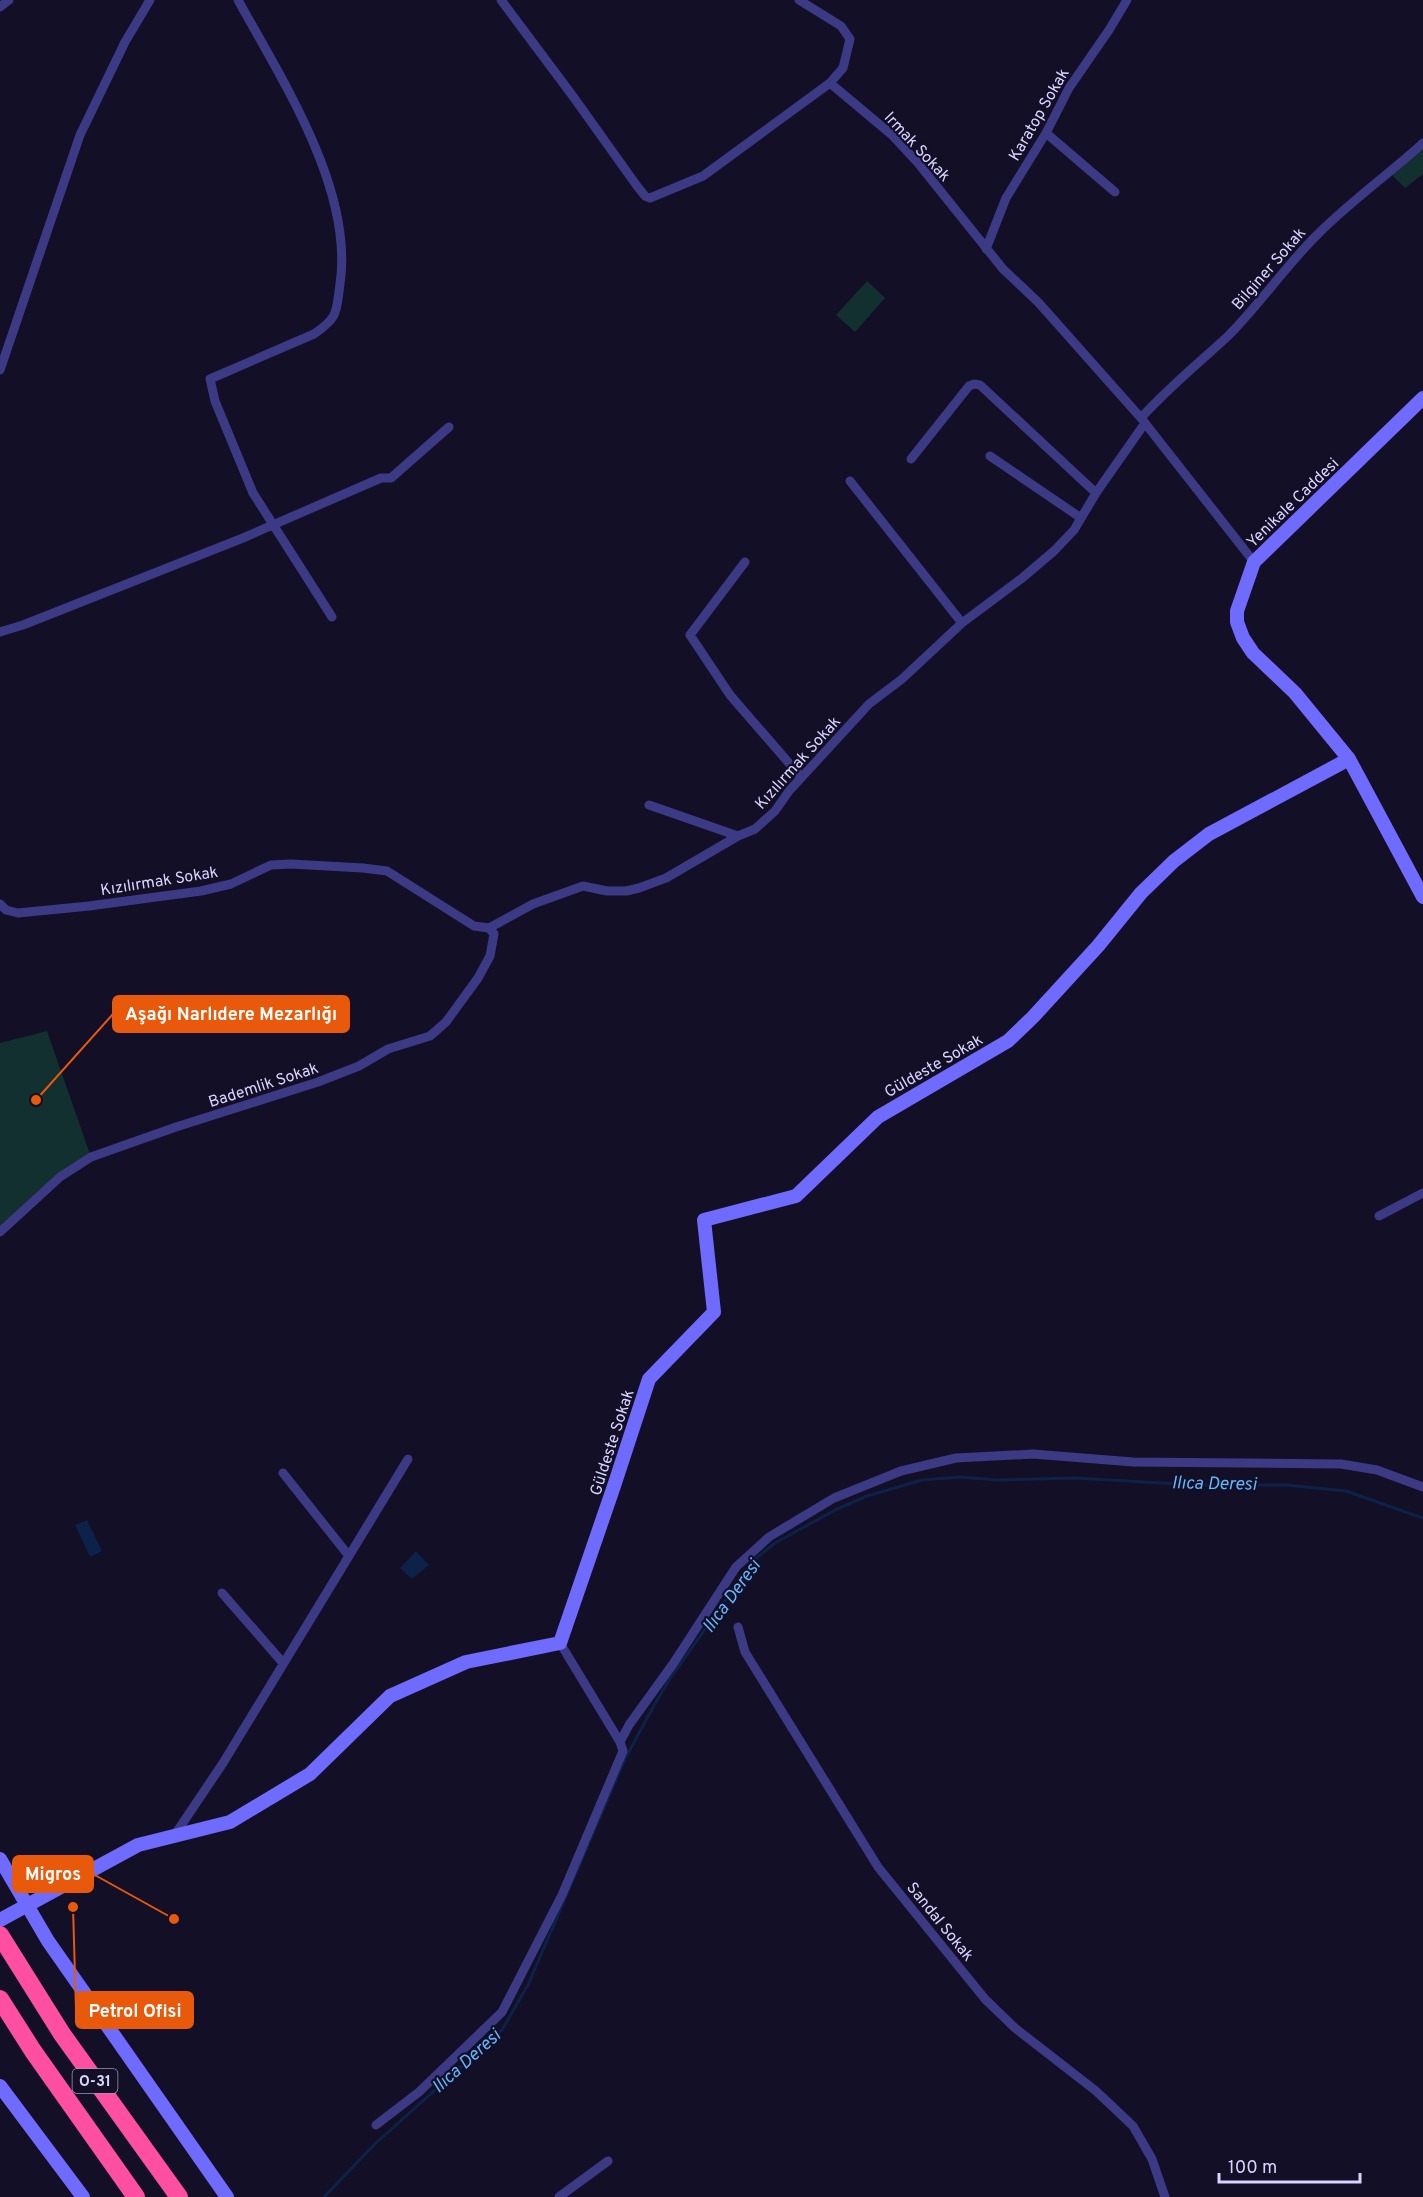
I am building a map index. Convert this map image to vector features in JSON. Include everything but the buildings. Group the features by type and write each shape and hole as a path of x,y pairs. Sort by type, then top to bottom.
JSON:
{"highway":[{"name":"O-31","path":"0,1935 62,2034 179,2197"},
{"name":"O-31","path":"0,1999 33,2051 136,2197"}],"street":[{"path":"0,8 9,0"},
{"path":"0,370 80,135 125,42 150,0"},
{"path":"238,0 280,76 325,169 333,194 342,271 336,313 330,324 306,338 210,379 219,410 253,493 332,617"},
{"path":"501,0 637,186 645,196 650,198 703,176 831,83 843,68 850,39 841,26 799,0"},
{"name":"Karatop Sokak","path":"987,249 1006,198 1046,133 1069,88 1110,30 1127,0"},
{"name":"Irmak Sokak","path":"831,83 892,135 918,163 1003,269 1038,302 1143,420 1254,562"},
{"path":"1046,133 1115,192"},
{"name":"Bilginer Sokak","path":"1143,420 1173,384 1248,315 1320,232 1423,143"},
{"path":"911,459 969,386 980,385 1096,493"},
{"name":"Yenikale Caddesi","path":"1423,398 1254,562 1237,611 1237,622 1252,653 1295,693 1349,759 1423,897"},
{"name":"Kızılırmak Sokak","path":"0,904 6,910 18,913 201,891 231,884 271,865 363,867 387,871 474,926 489,928 533,904 583,886 607,891 626,891 666,878 738,836 755,830 869,704 902,679 962,623 1054,551 1074,530 1143,420"},
{"path":"0,632 23,626 103,594 381,478 391,478 449,427"},
{"path":"990,456 1082,518"},
{"path":"850,481 962,623"},
{"path":"745,562 690,635 730,695 801,777"},
{"name":"Güldeste Sokak","path":"560,1643 649,1378 714,1312 704,1220 796,1196 878,1117 1008,1041 1098,946 1141,893 1174,861 1209,834 1349,759"},
{"path":"649,805 738,836"},
{"name":"Bademlik Sokak","path":"0,1232 60,1177 91,1157 176,1127 318,1082 359,1066 388,1049 430,1036 446,1022 478,978 490,956 494,934 489,928"},
{"path":"1379,1216 1423,1193"},
{"path":"620,1742 629,1725 673,1664 736,1568 769,1537 834,1498 901,1471 956,1458 1033,1454 1133,1461 1341,1464 1377,1470 1423,1487"},
{"path":"174,1836 224,1762 408,1459"},
{"path":"283,1473 349,1556"},
{"path":"222,1593 283,1663"},
{"name":"Sandal Sokak","path":"738,1626 744,1652 878,1867 985,1999 1015,2028 1096,2091 1133,2126 1152,2160 1165,2197"},
{"path":"0,1920 25,1904 138,1845 230,1822 310,1774 390,1696 466,1662 560,1643 620,1742 623,1751 566,1885 502,2012 418,2092 376,2125"},
{"path":"0,1859 48,1941 227,2197"},
{"path":"0,2078 12,2100"},
{"path":"0,2086 83,2197"},
{"path":"559,2197 608,2161"}],"green space":[{"path":"1423,146 1423,174 1405,188 1390,173"},
{"path":"867,281 885,298 855,332 836,315"},
{"path":"47,1031 91,1157 60,1177 0,1232 0,1043"}],"water":[{"path":"87,1520 102,1551 90,1557 75,1525"},
{"path":"416,1551 429,1565 412,1579 400,1568"}],"waterway":[{"name":"Ilıca Deresi","path":"324,2197 376,2143 502,2030 528,1985 625,1759 652,1709 669,1680 754,1560 775,1543 837,1509 867,1496 922,1480 960,1477 997,1480 1075,1478 1196,1485 1286,1485 1346,1491 1423,1518"}],"place":[{"name":"Aşağı Narlıdere Mezarlığı","path":"36,1100"},
{"name":"Petrol Ofisi","path":"73,1907"},
{"name":"Migros","path":"174,1919"}]}
